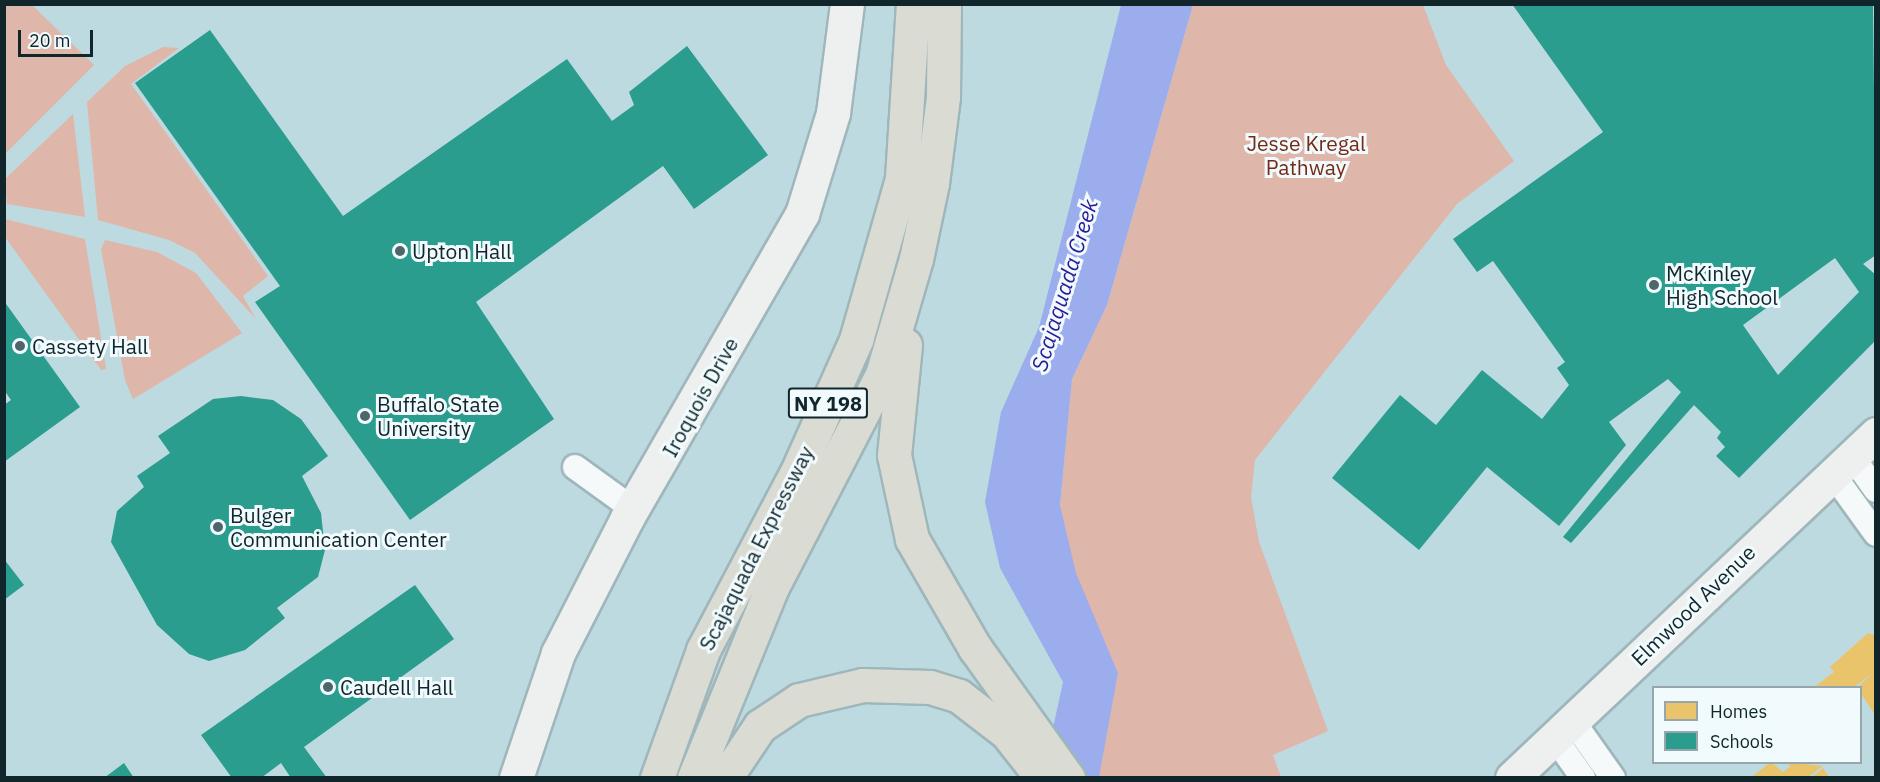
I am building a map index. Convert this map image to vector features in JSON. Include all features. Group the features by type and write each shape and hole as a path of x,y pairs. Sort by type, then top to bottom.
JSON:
{"highway":[{"name":"Scajaquada Expressway","path":"657,777 703,650 796,472 867,306 902,178 913,4"},
{"name":"Scajaquada Expressway","path":"694,777 772,587 882,375 916,260 943,97 944,4"},
{"path":"916,260 896,421 900,495 928,572 1012,720 1041,777"},
{"path":"725,777 760,726 799,700 828,690 863,685 930,687 959,696 1012,720 1068,777"}],"street":[{"name":"Iroquois Drive","path":"516,777 558,652 633,509 802,214 833,113 847,4"},
{"name":"Elmwood Avenue","path":"1512,777 1875,434"},
{"path":"1841,464 1875,490"},
{"path":"1841,464 1875,534"},
{"path":"575,467 633,509"},
{"path":"1563,729 1583,777"},
{"path":"1563,729 1613,777"}],"green space":[{"path":"5,4 32,5 94,65 5,154"},
{"name":"Jesse Kregal Pathway","path":"1193,5 1423,5 1446,65 1514,161 1457,204 1255,460 1251,497 1259,542 1328,731 1273,755 1281,777 1098,777 1118,673 1075,573 1060,505 1072,379 1107,305"},
{"path":"163,47 179,48 131,84 268,276 243,296 256,319 195,253 169,240 98,220 87,102 125,66"},
{"path":"73,114 85,217 7,204 5,179"},
{"path":"5,219 85,239 106,369 101,370 5,237"},
{"path":"105,240 157,252 196,273 242,333 133,399 125,380 101,249"}],"water":[{"name":"Scajaquada Creek","path":"1121,5 1193,5 1107,305 1072,379 1060,505 1076,573 1118,673 1099,777 1031,777 1053,728 1063,682 1000,568 985,502 1001,412 1039,327"}],"building: Homes":[{"path":"1868,633 1876,636 1876,716 1862,695 1862,686 1859,686 1873,673 1856,686 1816,686 1834,672 1830,667"},
{"path":"1768,764 1773,764 1783,772 1790,767 1789,764 1823,766 1807,778 1750,778"},
{"path":"1823,768 1830,778 1811,778"}],"building: Schools":[{"name":"McKinley High School","path":"1512,4 1873,4 1876,255 1863,264 1876,275 1876,340 1739,478 1716,456 1725,447 1717,438 1721,432 1694,405 1571,543 1563,537 1681,392 1668,379 1609,422 1626,445 1559,526 1487,467 1419,550 1332,478 1400,395 1436,425 1482,370 1542,419 1569,385 1557,368 1565,362 1493,261 1477,272 1453,239 1603,132","holes":["1835,258 1859,292 1778,375 1743,325"]},
{"name":"Upton Hall","path":"210,30 343,216 567,59 612,121 634,105 629,92 687,46 768,155 694,209 663,166 476,302 554,419 410,520 255,302 280,286 135,83"},
{"name":"Cassety Hall","path":"4,301 80,407 4,462 4,405 11,400 4,390"},
{"name":"Bulger Communication Center","path":"241,396 273,400 301,419 328,456 302,476 321,513 325,550 318,577 277,608 285,618 245,650 209,661 189,654 157,625 111,542 117,511 144,487 137,476 170,453 158,436 213,399"},
{"path":"4,559 24,585 4,600"},
{"name":"Caudell Hall","path":"415,585 454,639 304,747 327,778 291,778 281,763 261,778 232,778 201,735"},
{"path":"124,763 134,778 104,778"}],"place":[{"name":"Upton Hall","path":"400,251"},
{"name":"McKinley High School","path":"1654,285"},
{"name":"Cassety Hall","path":"20,346"},
{"name":"Buffalo State University","path":"365,416"},
{"name":"Bulger Communication Center","path":"218,527"},
{"name":"Caudell Hall","path":"328,687"}]}
